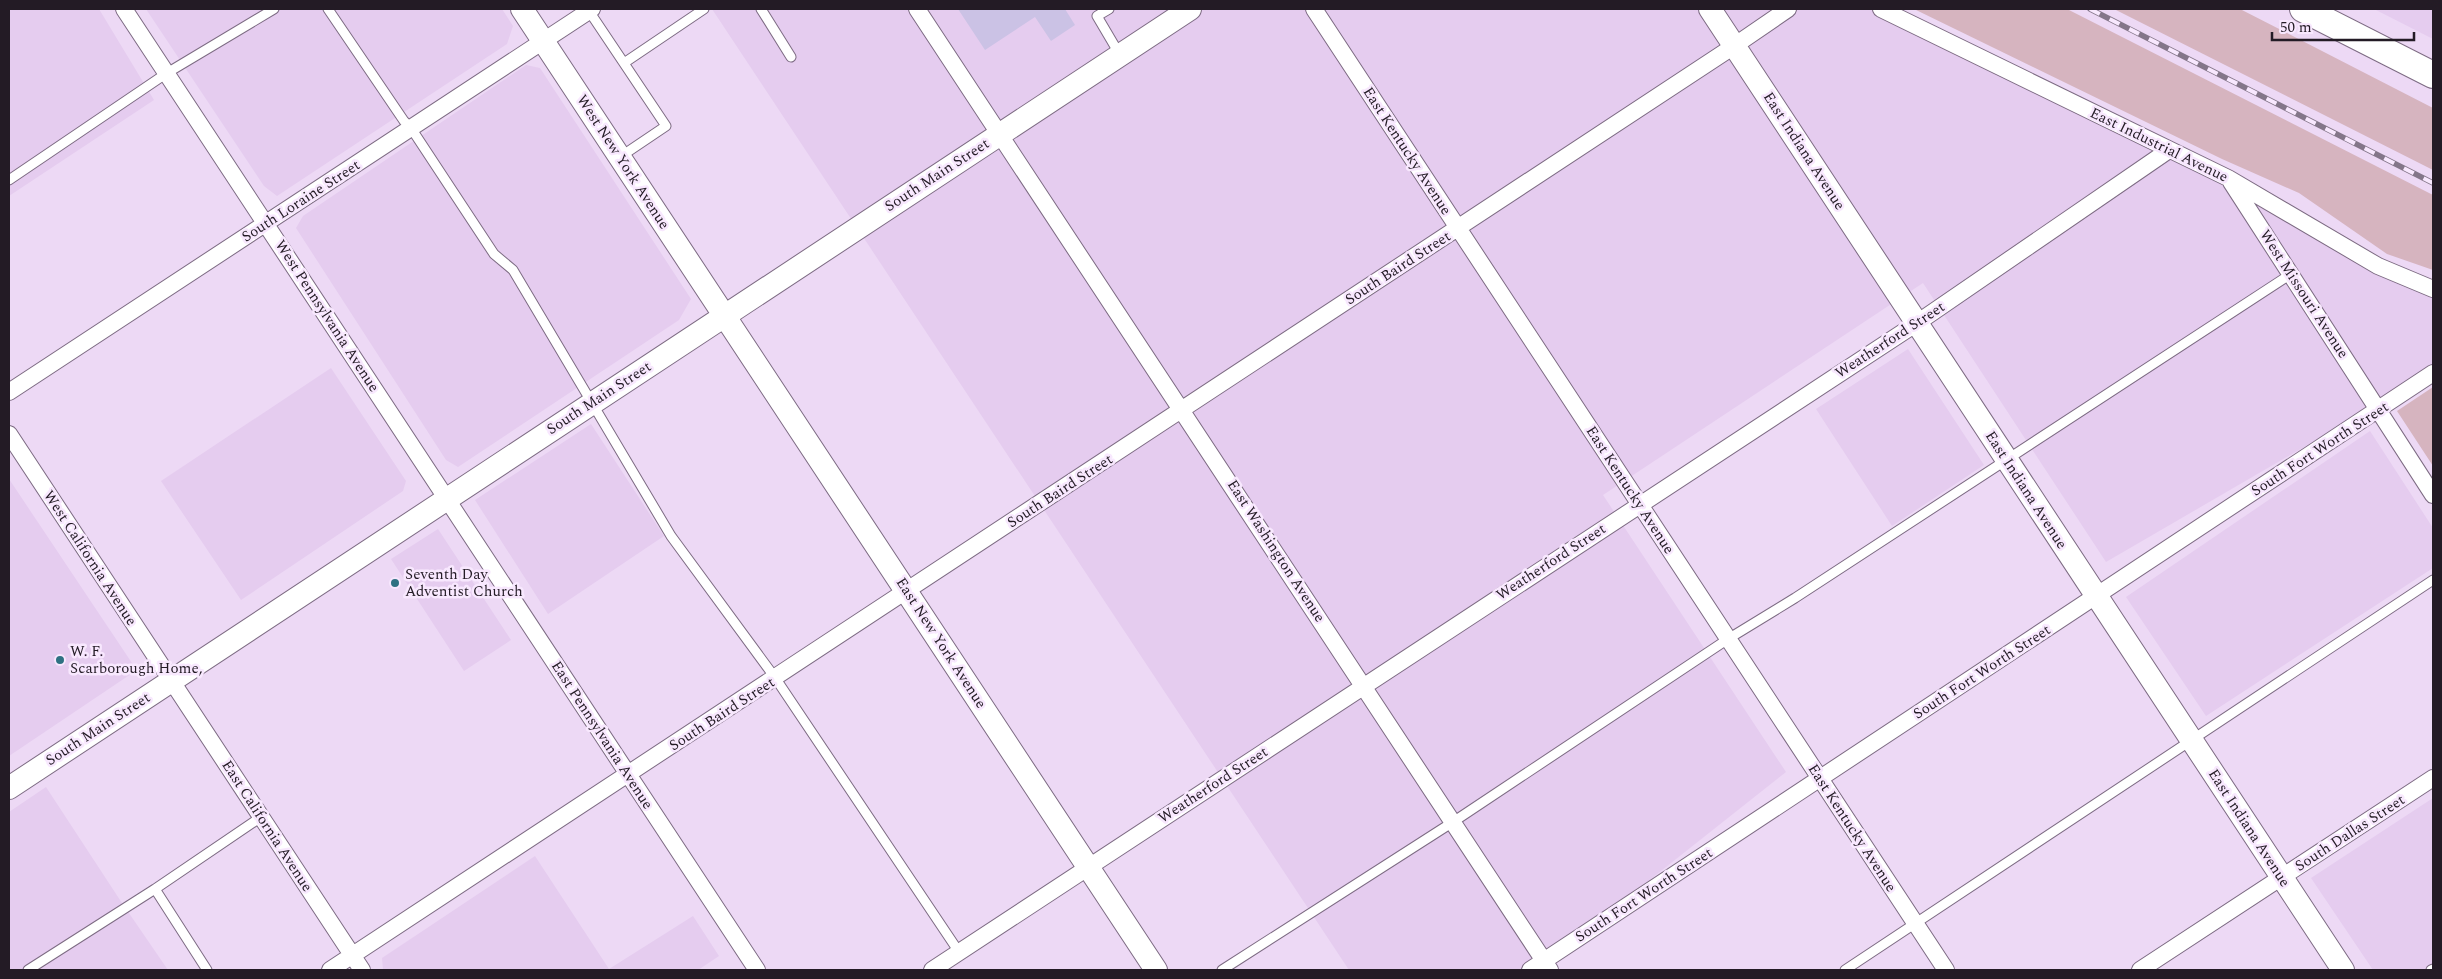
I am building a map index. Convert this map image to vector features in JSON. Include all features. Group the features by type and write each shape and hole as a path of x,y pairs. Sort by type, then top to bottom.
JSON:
{"main road":[{"path":"2303,9 2433,76"}],"street":[{"name":"West Pennsylvania Avenue","path":"124,9 446,499"},
{"name":"West New York Avenue","path":"522,9 724,316"},
{"name":"East Washington Avenue","path":"917,9 1183,410 1547,966"},
{"name":"South Main Street","path":"9,788 1190,9"},
{"name":"East Kentucky Avenue","path":"1314,9 1946,970"},
{"name":"East Indiana Avenue","path":"1710,9 2343,970"},
{"name":"South Baird Street","path":"330,970 629,776 1788,9"},
{"name":"East Industrial Avenue","path":"1881,9 2228,178 2378,266 2433,288"},
{"name":"South Loraine Street","path":"9,392 591,10"},
{"name":"Weatherford Street","path":"932,970 1917,323 2169,150"},
{"name":"West Missouri Avenue","path":"2228,178 2433,495"},
{"name":"East New York Avenue","path":"724,316 1156,970"},
{"name":"South Fort Worth Street","path":"1530,970 1547,966 1820,779 2433,373"},
{"name":"West California Avenue","path":"9,434 171,681"},
{"name":"East Pennsylvania Avenue","path":"446,499 757,970"},
{"name":"East California Avenue","path":"171,681 362,970"},
{"name":"South Dallas Street","path":"2140,970 2433,778"}],"lane":[{"path":"9,180 167,73 274,9"},
{"path":"328,9 404,121 411,128 494,254 513,270 671,536 776,679 959,952"},
{"path":"624,63 704,9"},
{"path":"761,9 791,57"},
{"path":"1109,9 1097,16 1120,55"},
{"path":"591,10 666,126 620,157"},
{"path":"1222,970 1453,822 1728,639 2007,461 2291,274"},
{"path":"1845,970 2433,580"},
{"path":"28,970 261,817"},
{"path":"155,888 207,970"}],"shaded area":[{"path":"12,9 99,9 154,100 9,196 9,11"},
{"path":"146,9 502,9 513,26 507,44 277,196 264,186"},
{"path":"712,9 1883,9 2433,288 2433,372 2106,562 1923,283 1603,495 1786,772 1546,962 1551,970 1349,970"},
{"path":"1914,9 2067,9 2433,195 2433,270 2387,254 2299,193 2222,159"},
{"path":"2114,9 2240,9 2433,108 2433,170"},
{"path":"2374,9 2433,9 2433,39"},
{"path":"526,65 540,68 691,299 679,320 458,467 446,460 296,228 303,216"},
{"path":"1908,349 1984,465 1892,526 1816,409"},
{"path":"331,368 406,481 403,491 241,600 161,481"},
{"path":"2433,387 2433,466 2397,411"},
{"path":"591,424 664,536 548,614 475,500"},
{"path":"2370,431 2433,528 2433,568 2206,716 2126,597"},
{"path":"9,479 134,666 131,674 9,756"},
{"path":"438,529 511,640 464,671 391,559"},
{"path":"46,787 168,970 9,970 9,812"},
{"path":"2433,798 2433,970 2373,970 2311,878"},
{"path":"535,856 609,969 693,916 719,956 698,970 383,970 382,958"}],"building":[{"path":"958,9 1065,9 1075,25 1051,41 1035,17 985,50"}],"railway":[{"path":"2090,9 2433,183"}],"place":[{"name":"Seventh Day Adventist Church","path":"395,583"},
{"name":"W. F. Scarborough Home,","path":"60,660"}]}
